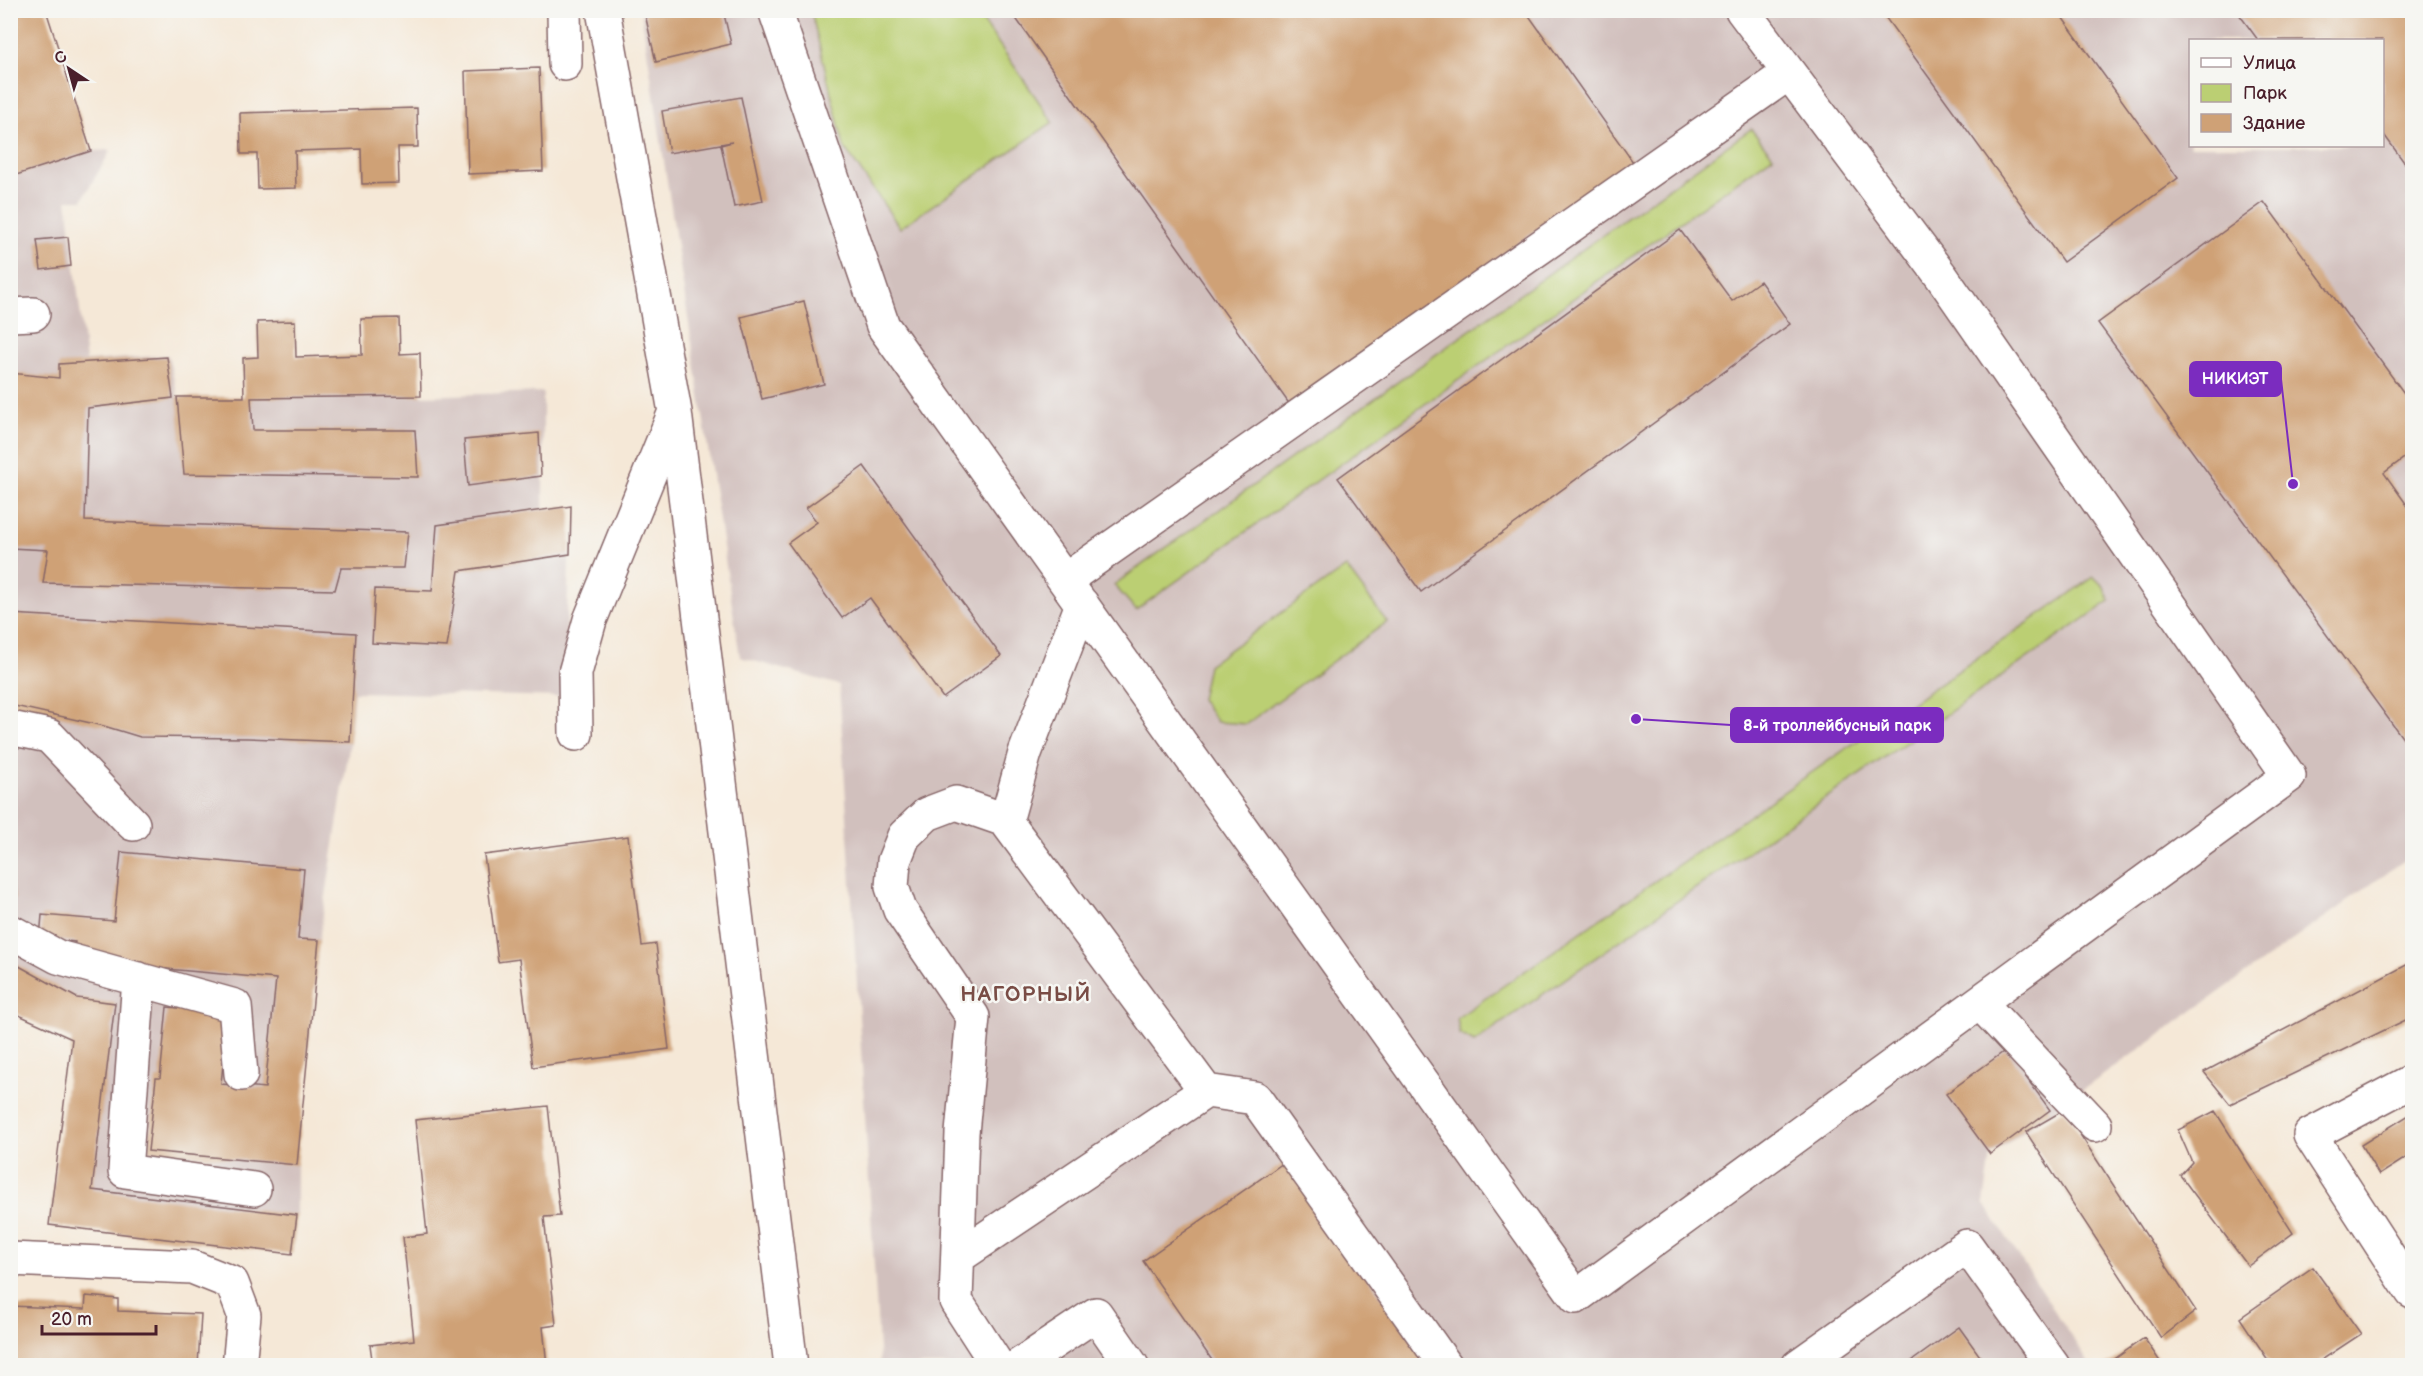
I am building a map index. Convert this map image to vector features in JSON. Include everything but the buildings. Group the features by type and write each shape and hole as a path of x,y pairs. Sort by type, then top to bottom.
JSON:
{"lane":[{"path":"564,10 565,64"},
{"path":"603,10 675,412 791,1365"},
{"path":"775,10 883,326 1576,1297 2289,776 1942,277 1742,10"},
{"path":"1008,814 1074,592 1789,73"},
{"path":"576,734 575,673 590,620 675,412"},
{"path":"10,728 49,736 134,824"},
{"path":"998,1365 956,1301 962,1133 973,1017 900,910 892,887 894,861 904,836 927,814 956,803 1005,820 1206,1091"},
{"path":"10,931 58,957 235,1006 241,1074"},
{"path":"139,980 125,1171 254,1189"},
{"path":"1980,1003 2095,1125"},
{"path":"2412,1081 2310,1136 2412,1292"},
{"path":"958,1257 1206,1091 1255,1098 1446,1365"},
{"path":"1798,1365 1967,1246 2053,1365"},
{"path":"10,1259 192,1267 232,1283 244,1315 239,1365"},
{"path":"1018,1365 1096,1314 1132,1365"}],"shaded area":[{"path":"10,11 91,151 111,150 82,200 67,200 86,361 168,355 178,397 421,396 543,392 543,509 571,506 564,697 354,692 350,742 319,940 297,1165 297,1215 292,1254 49,1225 72,1040 11,1011"},
{"path":"641,11 2412,11 2412,855 1991,1155 1984,1203 2090,1365 880,1365 839,685 740,657"}],"green space":[{"path":"811,11 976,11 1053,122 900,228 844,147"},
{"path":"1751,129 1773,156 1136,610 1114,585"},
{"path":"1346,567 1387,622 1246,724 1217,722 1201,699 1208,665"},
{"path":"2094,577 2104,587 2110,601 1474,1042 1460,1034 1457,1018"}],"place":[{"name":"НИКИЭТ","path":"2293,484"},
{"name":"8-й троллейбусный парк","path":"1636,719"}],"district":[{"name":"НАГОРНЫЙ","path":"1026,994"}]}
